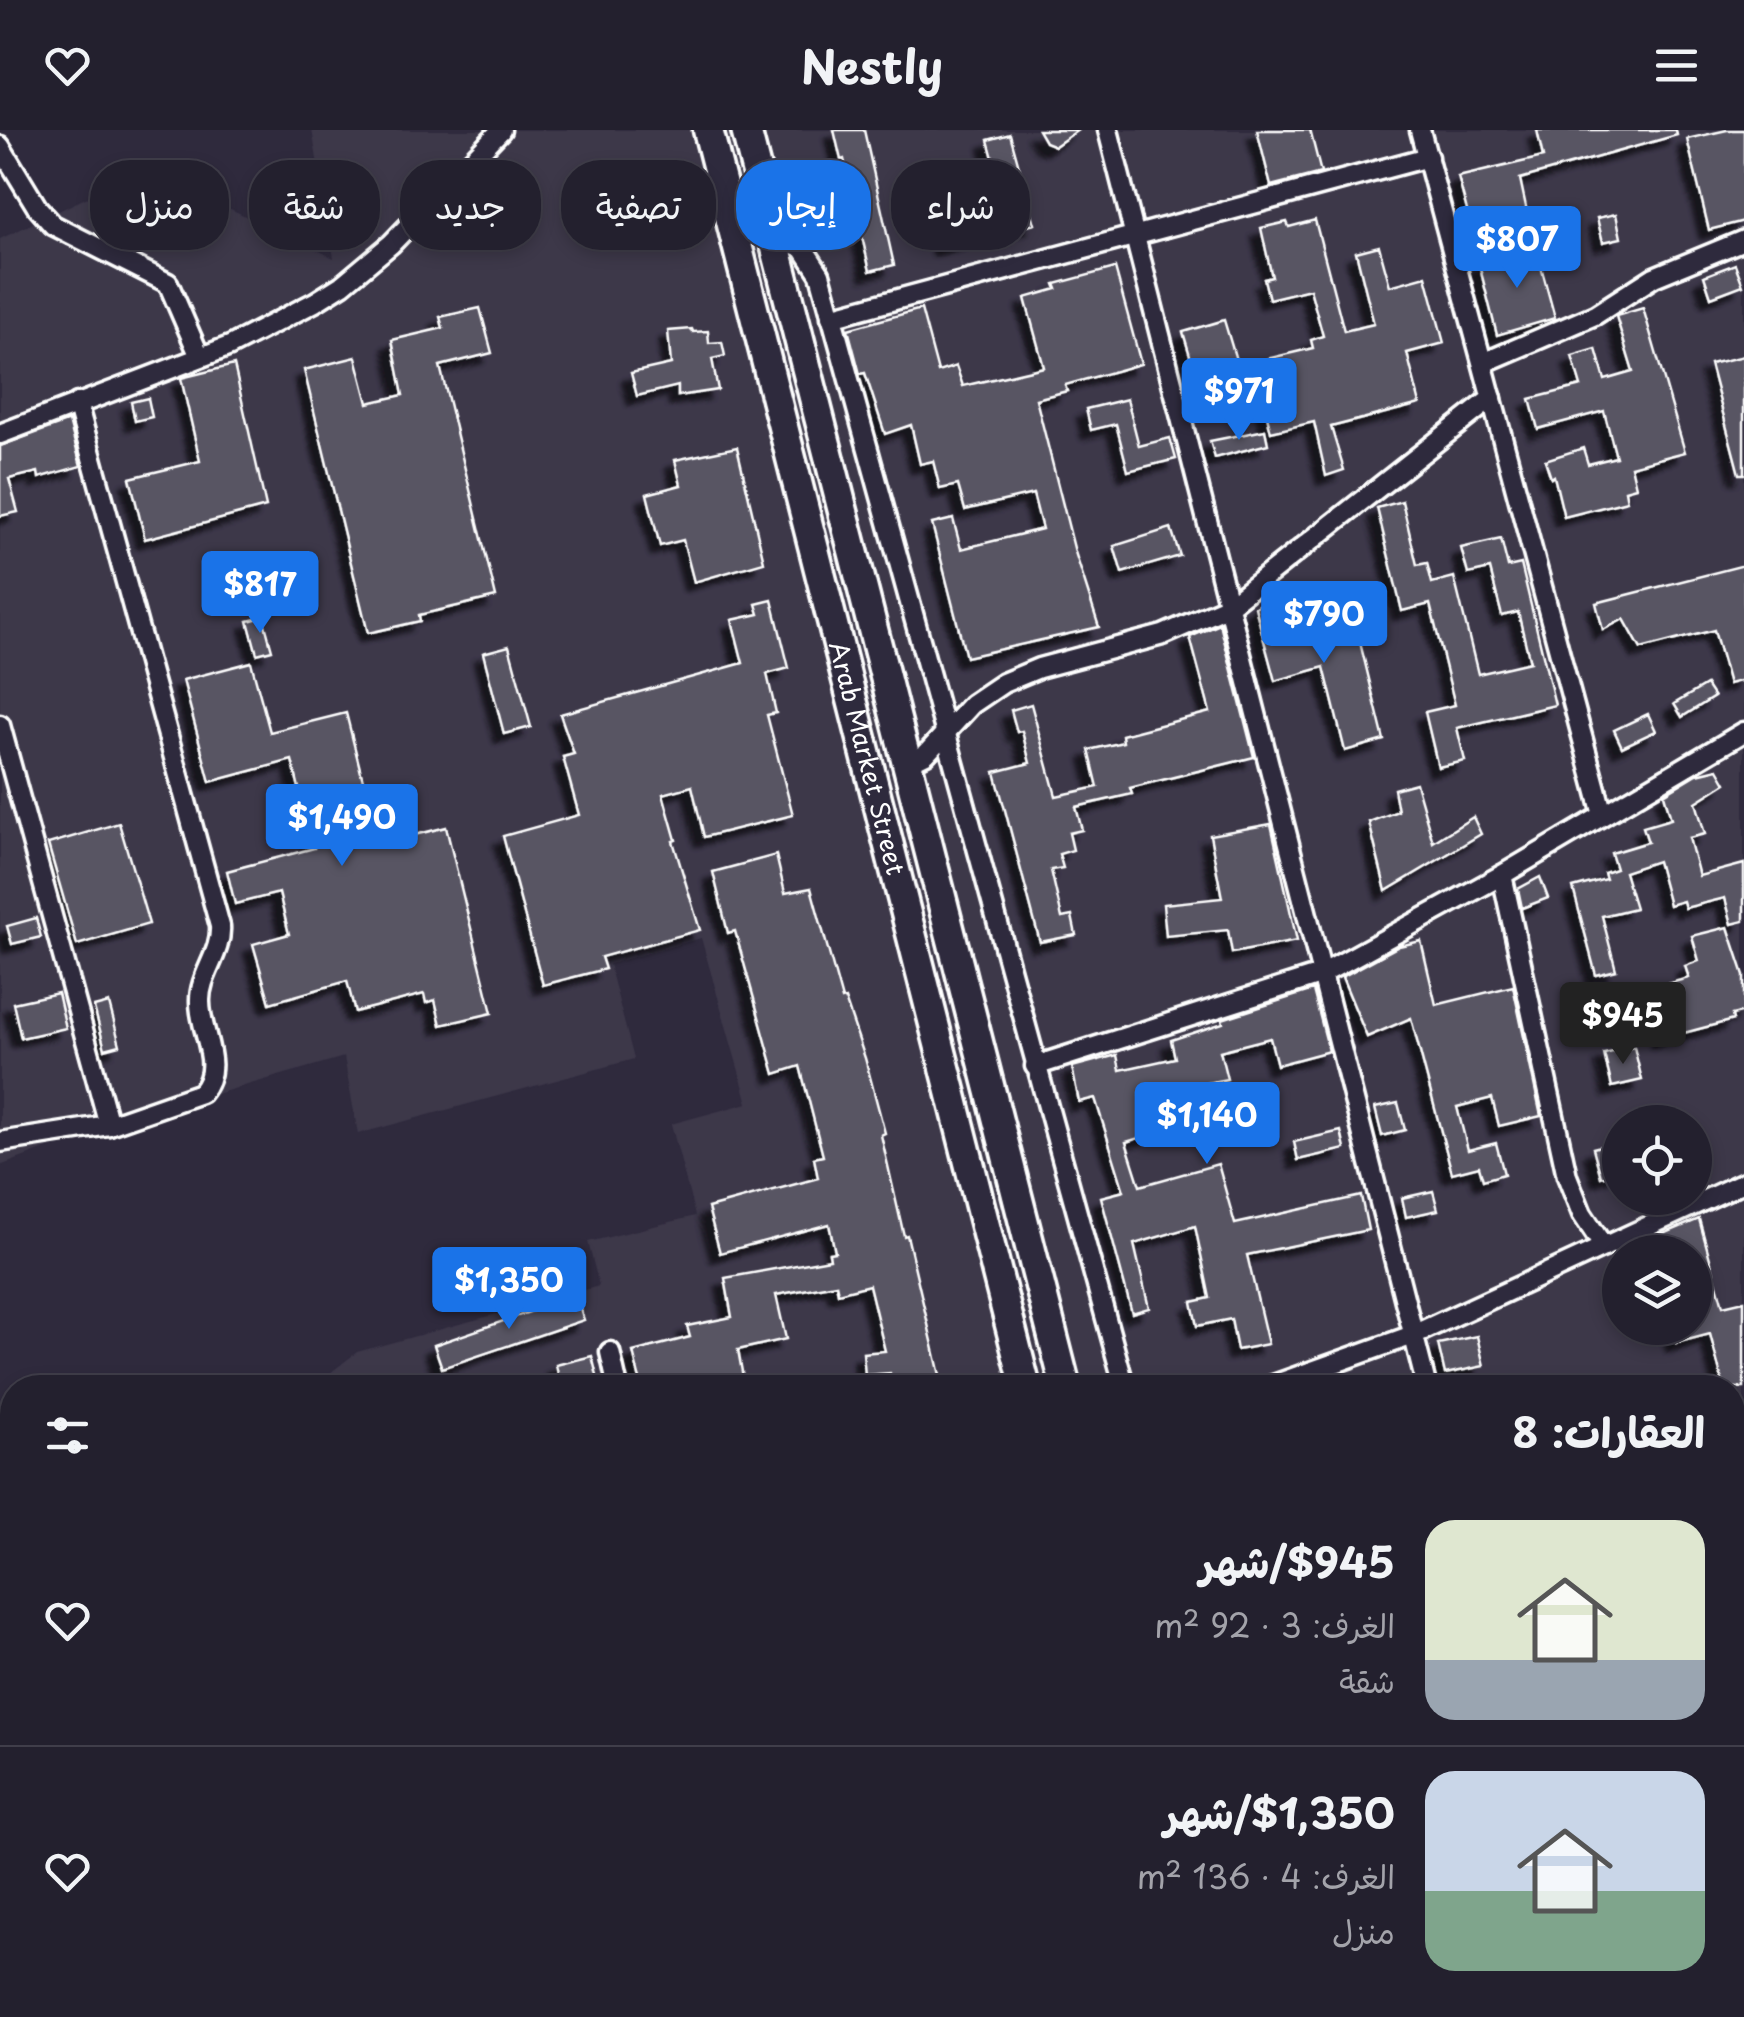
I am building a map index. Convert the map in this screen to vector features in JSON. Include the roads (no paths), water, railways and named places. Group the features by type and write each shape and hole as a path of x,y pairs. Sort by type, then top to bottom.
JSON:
{"main road":[{"name":"Arab Market Street","path":"708,130 1023,1375"},
{"path":"746,130 754,160"},
{"path":"778,250 1063,1375"}],"street":[{"path":"0,434 200,358 288,318 342,285 414,222 502,130"},
{"path":"1108,130 1424,1375"},
{"path":"1420,130 1603,815"},
{"path":"0,146 37,207 53,225 168,283 200,358"},
{"path":"832,318 1428,157"},
{"path":"1483,362 1595,315 1654,276 1744,240"},
{"path":"803,250 820,274 1121,1375"},
{"path":"908,762 926,754 972,704 1020,675 1164,635 1227,607 1492,398"},
{"path":"0,1142 108,1125 201,1094 210,1084 212,1061 200,1002 221,938 77,403"},
{"path":"0,725 108,1125"},
{"path":"1034,1066 1320,975 1744,732"},
{"path":"1502,874 1567,1176 1582,1214 1602,1244"},
{"path":"1630,1235 1744,1182"},
{"path":"1302,1375 1414,1335 1602,1248"},
{"path":"610,1352 615,1375"}]}
